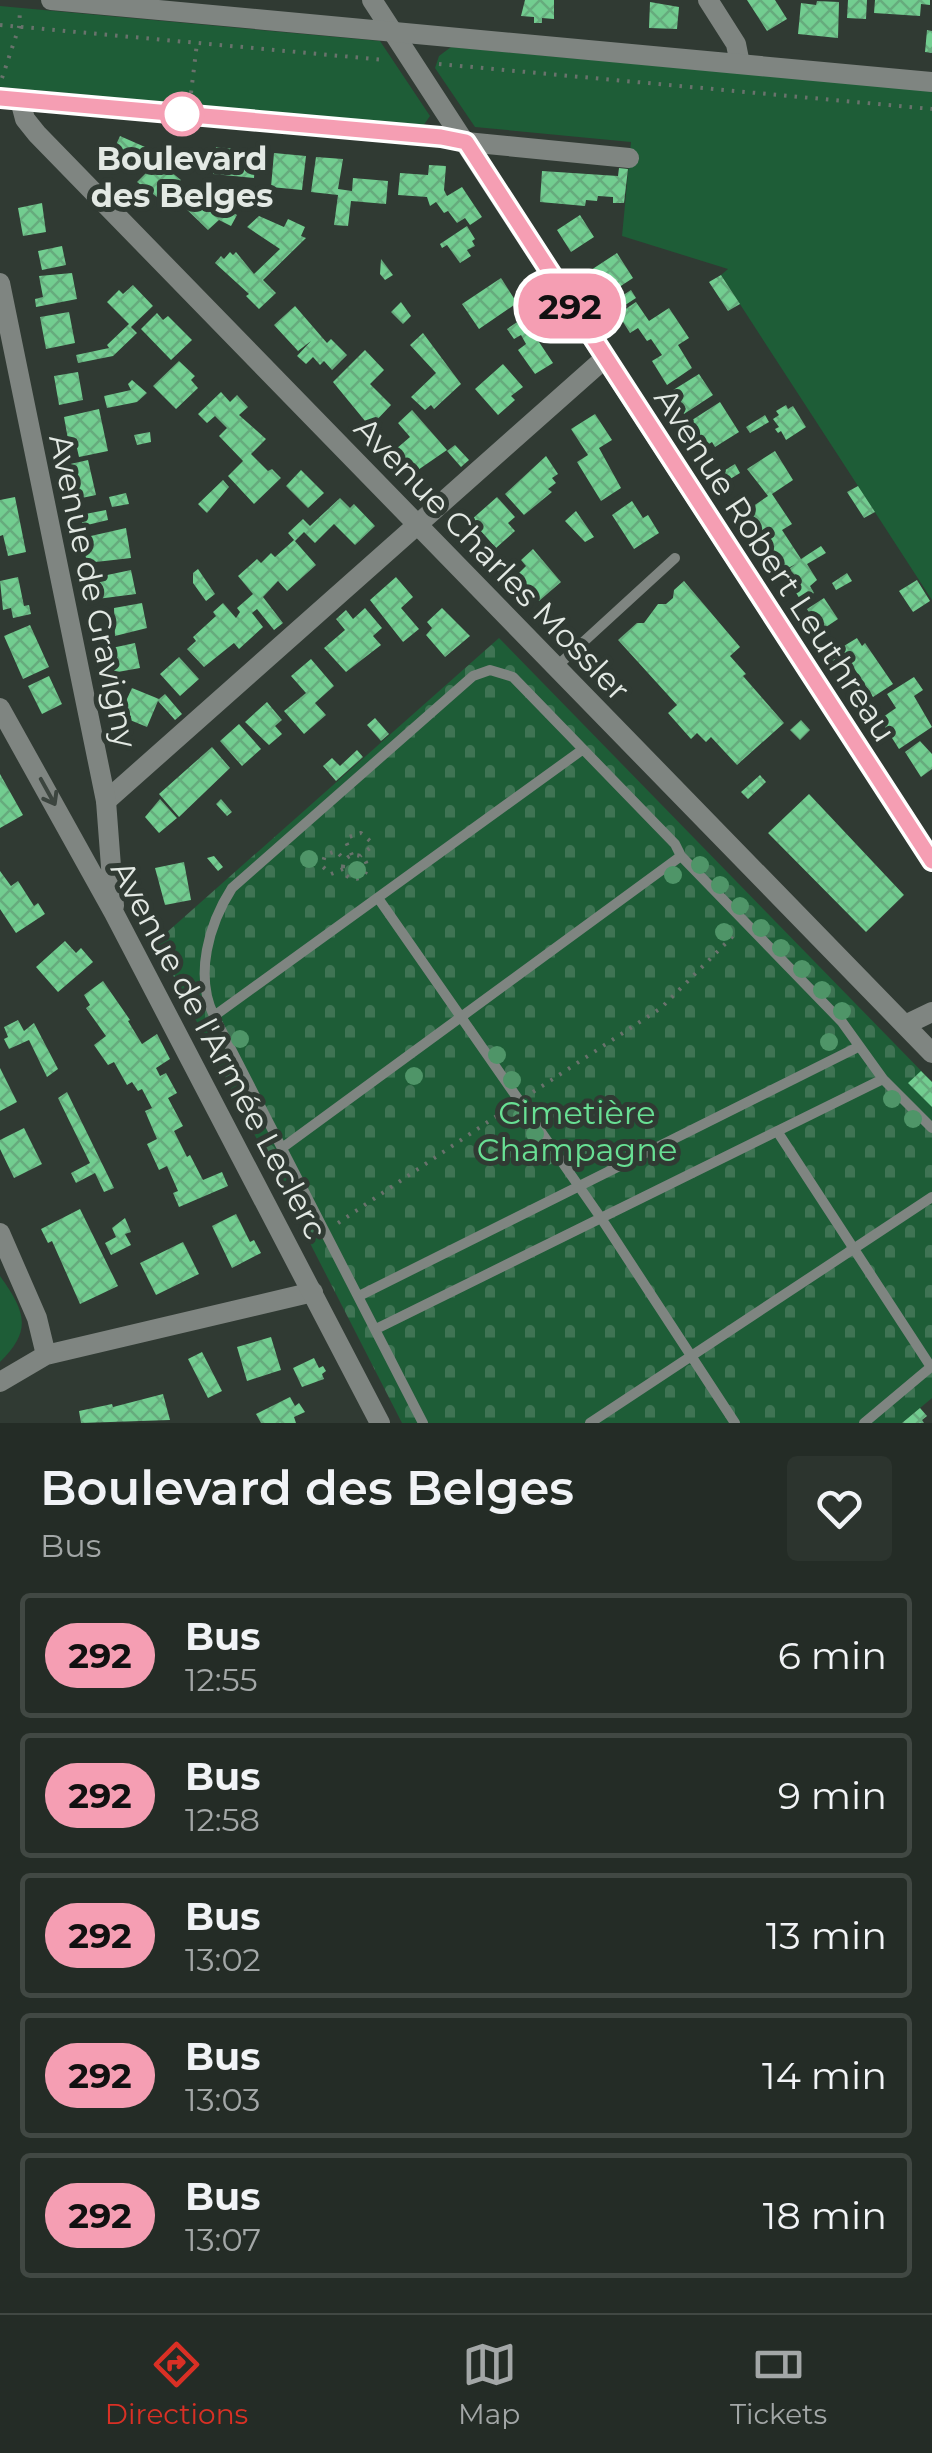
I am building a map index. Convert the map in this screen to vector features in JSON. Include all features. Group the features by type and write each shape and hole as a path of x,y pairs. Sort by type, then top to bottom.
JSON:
{"street":[{"path":"50,0 932,82"},
{"name":"Avenue Robert Leuthreau","path":"372,0 932,861"},
{"path":"708,0 736,44 740,64"},
{"path":"10,99 441,137 629,158"},
{"name":"Avenue Charles Mossler","path":"10,99 36,134 932,1053"},
{"name":"Avenue de Gravigny","path":"0,282 106,801 114,913"},
{"path":"106,801 604,360"},
{"name":"Avenue de l'Armée Leclerc","path":"0,708 114,913 380,1423"},
{"path":"905,1025 932,1012"},
{"path":"0,1234 37,1318 46,1355"},
{"path":"0,1382 46,1355 313,1292"}],"lane":[{"path":"555,667 675,558"},
{"path":"424,1423 206,999 206,959 217,911 232,888 472,676 490,670 513,678 842,1022 883,1079 932,1128"},
{"path":"214,1016 582,750"},
{"path":"282,1148 681,856"},
{"path":"378,898 600,1218 736,1423"},
{"path":"359,1296 858,1047"},
{"path":"376,1329 883,1079"},
{"path":"777,1131 932,1367 864,1423"},
{"path":"590,1423 932,1197"}],"path":[{"path":"0,82 19,27 20,10"},
{"path":"0,25 380,60 398,58"},
{"path":"189,104 197,43"},
{"path":"435,63 932,109"},
{"path":"360,833 366,836 370,848 360,856 352,855 346,842 360,833"},
{"path":"343,869 331,874 322,866 322,860 330,851 336,851 345,860"},
{"path":"352,855 345,860 343,869 348,877 361,876 366,864 360,856"},
{"path":"325,1231 661,1008 746,923"}],"green space":[{"path":"0,6 380,41 430,116 423,126 0,87"},
{"path":"451,47 932,91 932,600 721,275 728,269 622,236 631,142 475,127 435,68 439,56"},
{"name":"Cimetière Champagne","path":"499,638 932,1082 932,1398 902,1423 402,1423 156,942"},
{"path":"0,1276 22,1320 17,1340 0,1362"}],"building":[{"path":"525,0 554,0 554,19 542,18 542,23 534,23 534,17 521,16"},
{"path":"747,0 775,0 787,19 767,31"},
{"path":"848,0 867,0 866,19 847,18"},
{"path":"875,0 930,0 930,5 921,4 920,16 874,13"},
{"path":"817,1 839,2 838,38 798,34 801,3 816,5"},
{"path":"650,2 679,7 677,29 649,28"},
{"path":"927,30 932,31 932,53 925,52"},
{"path":"120,136 145,147 134,171 109,160"},
{"path":"216,147 256,151 254,178 213,174"},
{"path":"274,153 306,156 302,190 271,187"},
{"path":"316,157 343,159 338,189 352,191 353,178 388,181 386,204 351,201 348,226 334,225 338,195 311,192"},
{"path":"155,159 181,180 161,200 137,182"},
{"path":"429,165 446,166 447,196 462,187 482,217 470,225 465,218 457,223 436,202 430,206 427,197 398,195 400,173 428,175"},
{"path":"619,168 628,169 624,203 598,196 597,201 586,200 585,206 540,202 542,171 618,176"},
{"path":"198,186 210,192 207,197 237,215 231,226 219,220 208,230 180,203"},
{"path":"42,203 46,232 23,236 18,208"},
{"path":"580,215 594,237 571,252 557,230"},
{"path":"259,216 284,227 288,219 305,227 301,236 306,238 263,280 276,293 259,309 246,296 249,294 215,263 221,256 224,259 230,252 236,252 254,274 280,249 247,227"},
{"path":"467,226 475,246 467,250 471,256 460,263 447,245 442,248 440,244"},
{"path":"62,246 66,265 42,270 38,251"},
{"path":"617,253 633,278 607,295 591,270"},
{"path":"381,259 393,275 385,280 380,274"},
{"path":"72,273 77,299 36,307 35,299 43,297 39,276"},
{"path":"721,275 740,304 728,311 709,282"},
{"path":"501,278 517,303 479,329 462,304"},
{"path":"133,285 153,306 131,327 137,333 113,356 78,363 76,355 109,348 107,345 129,324 107,302 119,290 123,294"},
{"path":"631,290 636,298 616,311 611,303"},
{"path":"401,302 411,316 403,324 391,312"},
{"path":"636,302 649,321 669,308 689,338 678,345 692,368 667,385 652,361 662,355 651,339 647,341 638,328 630,333 618,314"},
{"path":"295,306 327,343 331,339 347,355 332,370 313,357 306,364 297,356 311,341 298,351 274,325"},
{"path":"69,312 75,343 46,349 40,317"},
{"path":"157,313 163,320 168,316 192,340 171,360 141,329"},
{"path":"523,318 553,363 535,374 518,350 526,344 521,335 514,339 507,329"},
{"path":"423,333 461,384 434,409 431,405 425,410 411,397 436,373 410,345"},
{"path":"365,350 384,370 370,384 391,405 370,427 333,382"},
{"path":"179,361 195,376 191,380 198,388 176,409 153,386"},
{"path":"503,364 523,387 498,415 475,389"},
{"path":"78,372 83,400 59,405 54,376"},
{"path":"699,374 713,395 684,414 670,392"},
{"path":"132,380 147,393 137,402 107,408 104,396 131,390 128,384"},
{"path":"221,392 230,402 237,395 248,407 239,415 266,439 251,454 281,478 254,504 228,476 243,461 219,436 227,428 215,416 207,423 198,414"},
{"path":"720,402 739,432 715,447 712,442 699,450 688,433 694,430 689,422"},
{"path":"786,405 788,409 793,406 806,427 786,440 775,429 779,427 773,419 779,415 776,411"},
{"path":"99,409 108,451 79,457 76,444 69,445 64,417"},
{"path":"412,410 447,450 415,472 396,449 410,437 398,423"},
{"path":"595,414 612,440 599,448 621,488 601,501 577,462 588,455 571,429"},
{"path":"765,415 769,422 750,433 746,427"},
{"path":"150,432 151,442 137,445 134,435"},
{"path":"455,445 469,460 461,467 447,451"},
{"path":"775,451 793,480 772,494 792,524 782,530 801,559 821,546 826,553 807,564 817,580 810,586 814,593 801,601 795,591 798,589 784,572 796,564 784,570 746,511 768,496 747,469"},
{"path":"546,456 558,474 552,478 556,483 548,489 552,492 524,515 505,494"},
{"path":"88,460 96,495 72,500 66,465"},
{"path":"735,464 740,473 722,484 717,475"},
{"path":"301,470 324,493 308,508 286,486"},
{"path":"223,480 229,487 207,513 198,504"},
{"path":"858,486 875,512 864,518 847,492"},
{"path":"126,493 129,504 112,507 109,497"},
{"path":"15,497 26,552 8,556 3,535 0,536 0,500"},
{"path":"497,497 515,517 508,523 515,531 496,548 471,520"},
{"path":"340,498 350,508 354,504 375,526 355,545 334,524 315,543 304,532 295,541 288,533 303,519 310,526"},
{"path":"632,501 643,518 648,515 659,533 634,549 612,515"},
{"path":"106,510 108,520 83,526 80,515"},
{"path":"576,511 594,537 585,542 565,521"},
{"path":"126,528 131,558 87,563 82,538"},
{"path":"294,540 316,565 287,591 278,581 263,597 283,623 274,630 257,609 252,613 263,627 239,649 234,643 204,667 187,649 196,641 193,637 216,616 213,612 223,603 236,618 240,612 237,608 253,594 238,576 257,559 261,563 271,553 275,557"},
{"path":"533,549 561,582 539,601 517,575 526,566 521,560"},
{"path":"198,569 215,594 206,601 193,583 193,573"},
{"path":"131,570 136,594 97,599 93,578"},
{"path":"847,573 852,581 836,590 832,583"},
{"path":"18,577 24,606 29,605 31,614 13,618 11,608 3,610 0,581"},
{"path":"396,577 413,597 401,608 419,629 403,642 370,600"},
{"path":"917,580 930,601 913,612 899,591"},
{"path":"684,581 740,647 730,656 784,723 737,765 711,737 706,742 697,733 691,739 668,713 677,705 618,640 637,623 644,623 658,604 673,598 674,590"},
{"path":"824,598 838,619 820,631 807,609"},
{"path":"142,603 147,628 115,636 114,608"},
{"path":"365,608 382,628 373,636 381,645 346,672 324,648 345,630 336,619 346,610 353,619"},
{"path":"442,608 470,636 445,657 426,635 432,628 427,622"},
{"path":"30,625 49,667 23,679 4,636"},
{"path":"857,638 862,646 865,643 893,684 873,697 846,656 832,665 826,657"},
{"path":"135,643 140,668 112,673 107,649"},
{"path":"179,657 199,679 180,696 160,674"},
{"path":"311,659 334,686 315,703 326,715 304,734 284,711 306,693 291,676"},
{"path":"49,676 62,704 42,714 28,686"},
{"path":"914,677 923,690 914,696 932,727 899,749 880,719 896,708 887,694"},
{"path":"132,688 159,699 165,694 182,714 175,720 158,701 147,727 130,720 131,716 121,712"},
{"path":"267,702 282,720 275,726 282,734 269,745 245,722"},
{"path":"375,718 389,734 381,741 367,725"},
{"path":"801,720 810,730 800,740 790,730"},
{"path":"239,724 261,749 242,766 220,741"},
{"path":"920,741 932,754 932,769 921,777 905,752"},
{"path":"212,747 230,768 179,817 159,794"},
{"path":"357,750 363,757 336,781 323,766 332,758 340,766"},
{"path":"0,774 23,815 0,828"},
{"path":"760,775 766,782 748,799 741,792"},
{"path":"809,794 904,895 866,932 768,833"},
{"path":"160,799 177,818 159,833 145,817"},
{"path":"221,799 232,812 227,816 216,804"},
{"path":"214,856 223,867 218,871 207,858"},
{"path":"184,862 191,900 165,905 155,868"},
{"path":"0,871 11,886 18,881 34,906 38,903 45,914 16,933 0,909"},
{"path":"65,941 76,953 81,948 93,962 58,992 36,967"},
{"path":"103,981 142,1044 157,1034 170,1059 156,1068 160,1076 166,1073 177,1093 168,1098 183,1126 174,1131 187,1157 190,1155 203,1180 222,1172 228,1186 179,1207 173,1193 178,1191 167,1166 159,1170 147,1144 157,1139 145,1111 152,1108 142,1089 138,1091 132,1082 127,1085 114,1062 108,1065 94,1045 106,1036 86,1008 90,1005 84,995"},
{"path":"18,1020 24,1031 34,1023 58,1069 47,1077 29,1040 9,1049 4,1027"},
{"path":"0,1068 17,1102 0,1111"},
{"path":"921,1071 932,1082 932,1107 908,1083"},
{"path":"67,1092 114,1188 104,1192 95,1173 76,1183 71,1173 90,1163 58,1098"},
{"path":"24,1128 42,1164 14,1178 0,1149 0,1140"},
{"path":"80,1209 118,1286 80,1304 52,1241 48,1243 41,1229"},
{"path":"236,1214 250,1242 254,1240 261,1253 232,1268 212,1226"},
{"path":"125,1218 131,1232 125,1234 131,1245 111,1255 105,1243 116,1237 112,1228"},
{"path":"183,1242 199,1274 156,1295 140,1263"},
{"path":"271,1337 281,1370 247,1381 237,1347"},
{"path":"202,1352 222,1391 208,1398 188,1359"},
{"path":"314,1358 319,1368 323,1366 326,1371 322,1374 324,1379 302,1387 293,1368"},
{"path":"163,1394 170,1420 81,1423 79,1411"},
{"path":"290,1397 305,1412 294,1417 296,1423 261,1423 256,1414"},
{"path":"920,1408 927,1416 922,1420 924,1423 902,1423"}],"bus line":[{"name":"292","path":"0,98 466,142 932,861"}],"place":[{"name":"Boulevard des Belges","path":"182,114"}]}
